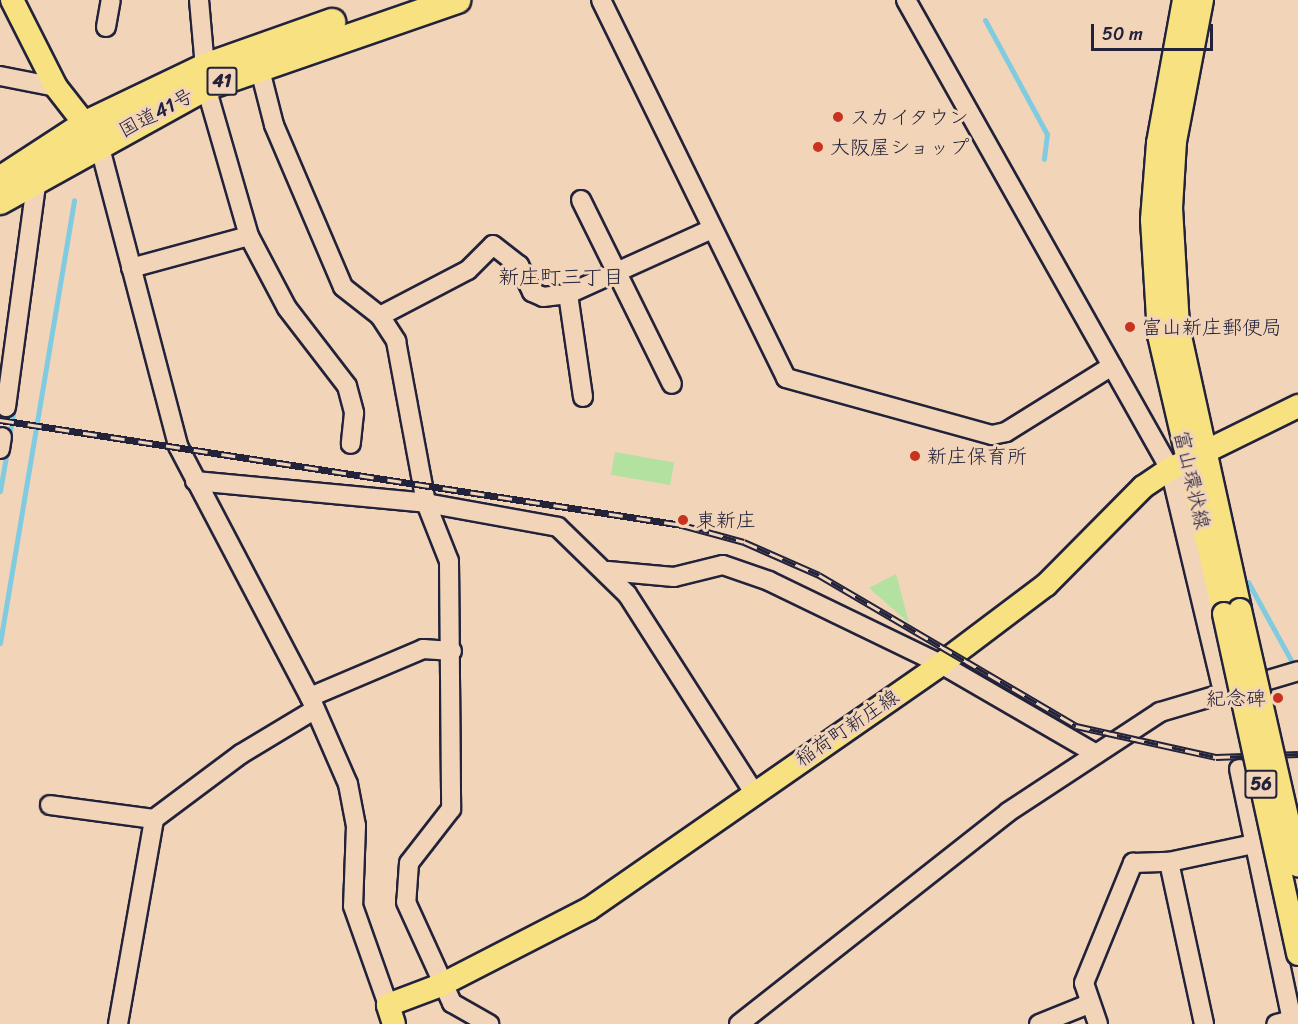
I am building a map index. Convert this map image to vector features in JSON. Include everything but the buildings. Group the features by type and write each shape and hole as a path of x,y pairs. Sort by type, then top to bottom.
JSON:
{"highway":[{"name":"国道41号","path":"1,193 92,134 206,77 398,0"},
{"name":"国道41号","path":"206,77 259,66 457,0"},
{"name":"国道41号","path":"1,193 37,179 92,134"}],"main road":[{"path":"12,0 56,87 92,134"},
{"name":"富山環状線","path":"1184,0 1158,143 1152,220 1159,335 1186,461 1232,612 1298,866"},
{"name":"富山環状線","path":"1186,461 1171,208 1175,141 1202,0"},
{"name":"稲荷町新庄線","path":"391,1015 441,985 588,909 753,791 941,664 1046,585 1143,487 1186,461 1298,406"},
{"name":"富山環状線","path":"1232,612 1298,954"}],"street":[{"path":"106,27 111,0"},
{"path":"199,0 206,77 249,236 287,308 347,386 354,413 351,444"},
{"path":"601,0 786,378 992,435 1006,432 1112,366"},
{"path":"614,0 640,55 636,74"},
{"path":"906,0 1112,366 1186,461 1223,691"},
{"path":"259,66 274,125 343,287 380,316 396,341 426,503 449,561 452,651 451,809 410,862 406,902 441,985 460,1011 489,1024"},
{"path":"0,76 56,87"},
{"path":"92,134 131,268 172,426 195,481 312,704 348,784 356,826 353,906 391,1015"},
{"path":"6,407 5,384 37,179"},
{"path":"581,200 672,384"},
{"path":"380,316 468,270 493,245 519,265 532,292 543,297 568,294 712,229"},
{"path":"131,268 249,236"},
{"path":"568,294 583,397"},
{"path":"195,481 426,503 558,527 608,571 753,791"},
{"path":"608,571 674,577 723,565 769,581 941,664 1096,754"},
{"path":"118,1024 154,819 312,704 423,649 452,651"},
{"path":"738,1024 1008,812 1160,712 1223,691 1298,671"},
{"path":"1239,769 1287,1023"},
{"path":"50,805 154,819"},
{"path":"1098,1024 1089,1004 1084,983 1133,863 1168,862 1254,844"},
{"path":"1168,862 1204,1024"},
{"path":"1040,1024 1089,1004"}],"green space":[{"path":"615,452 674,462 670,485 611,475"},
{"path":"896,574 909,623 869,588"}],"waterway":[{"path":"985,20 1047,134 1044,159"},
{"path":"0,643 74,200"},
{"path":"9,438 14,406"},
{"path":"0,491 7,451"},
{"path":"1248,582 1293,664"}],"railway":[{"path":"0,420 682,525 744,542 819,575 1076,726 1216,757 1298,754"}],"place":[{"name":"スカイタウン","path":"838,117"},
{"name":"大阪屋ショップ","path":"818,147"},
{"name":"富山新庄郵便局","path":"1130,327"},
{"name":"新庄保育所","path":"915,456"},
{"name":"東新庄","path":"683,520"},
{"name":"紀念碑","path":"1278,698"}],"district":[{"name":"新庄町三丁目","path":"561,277"}]}
